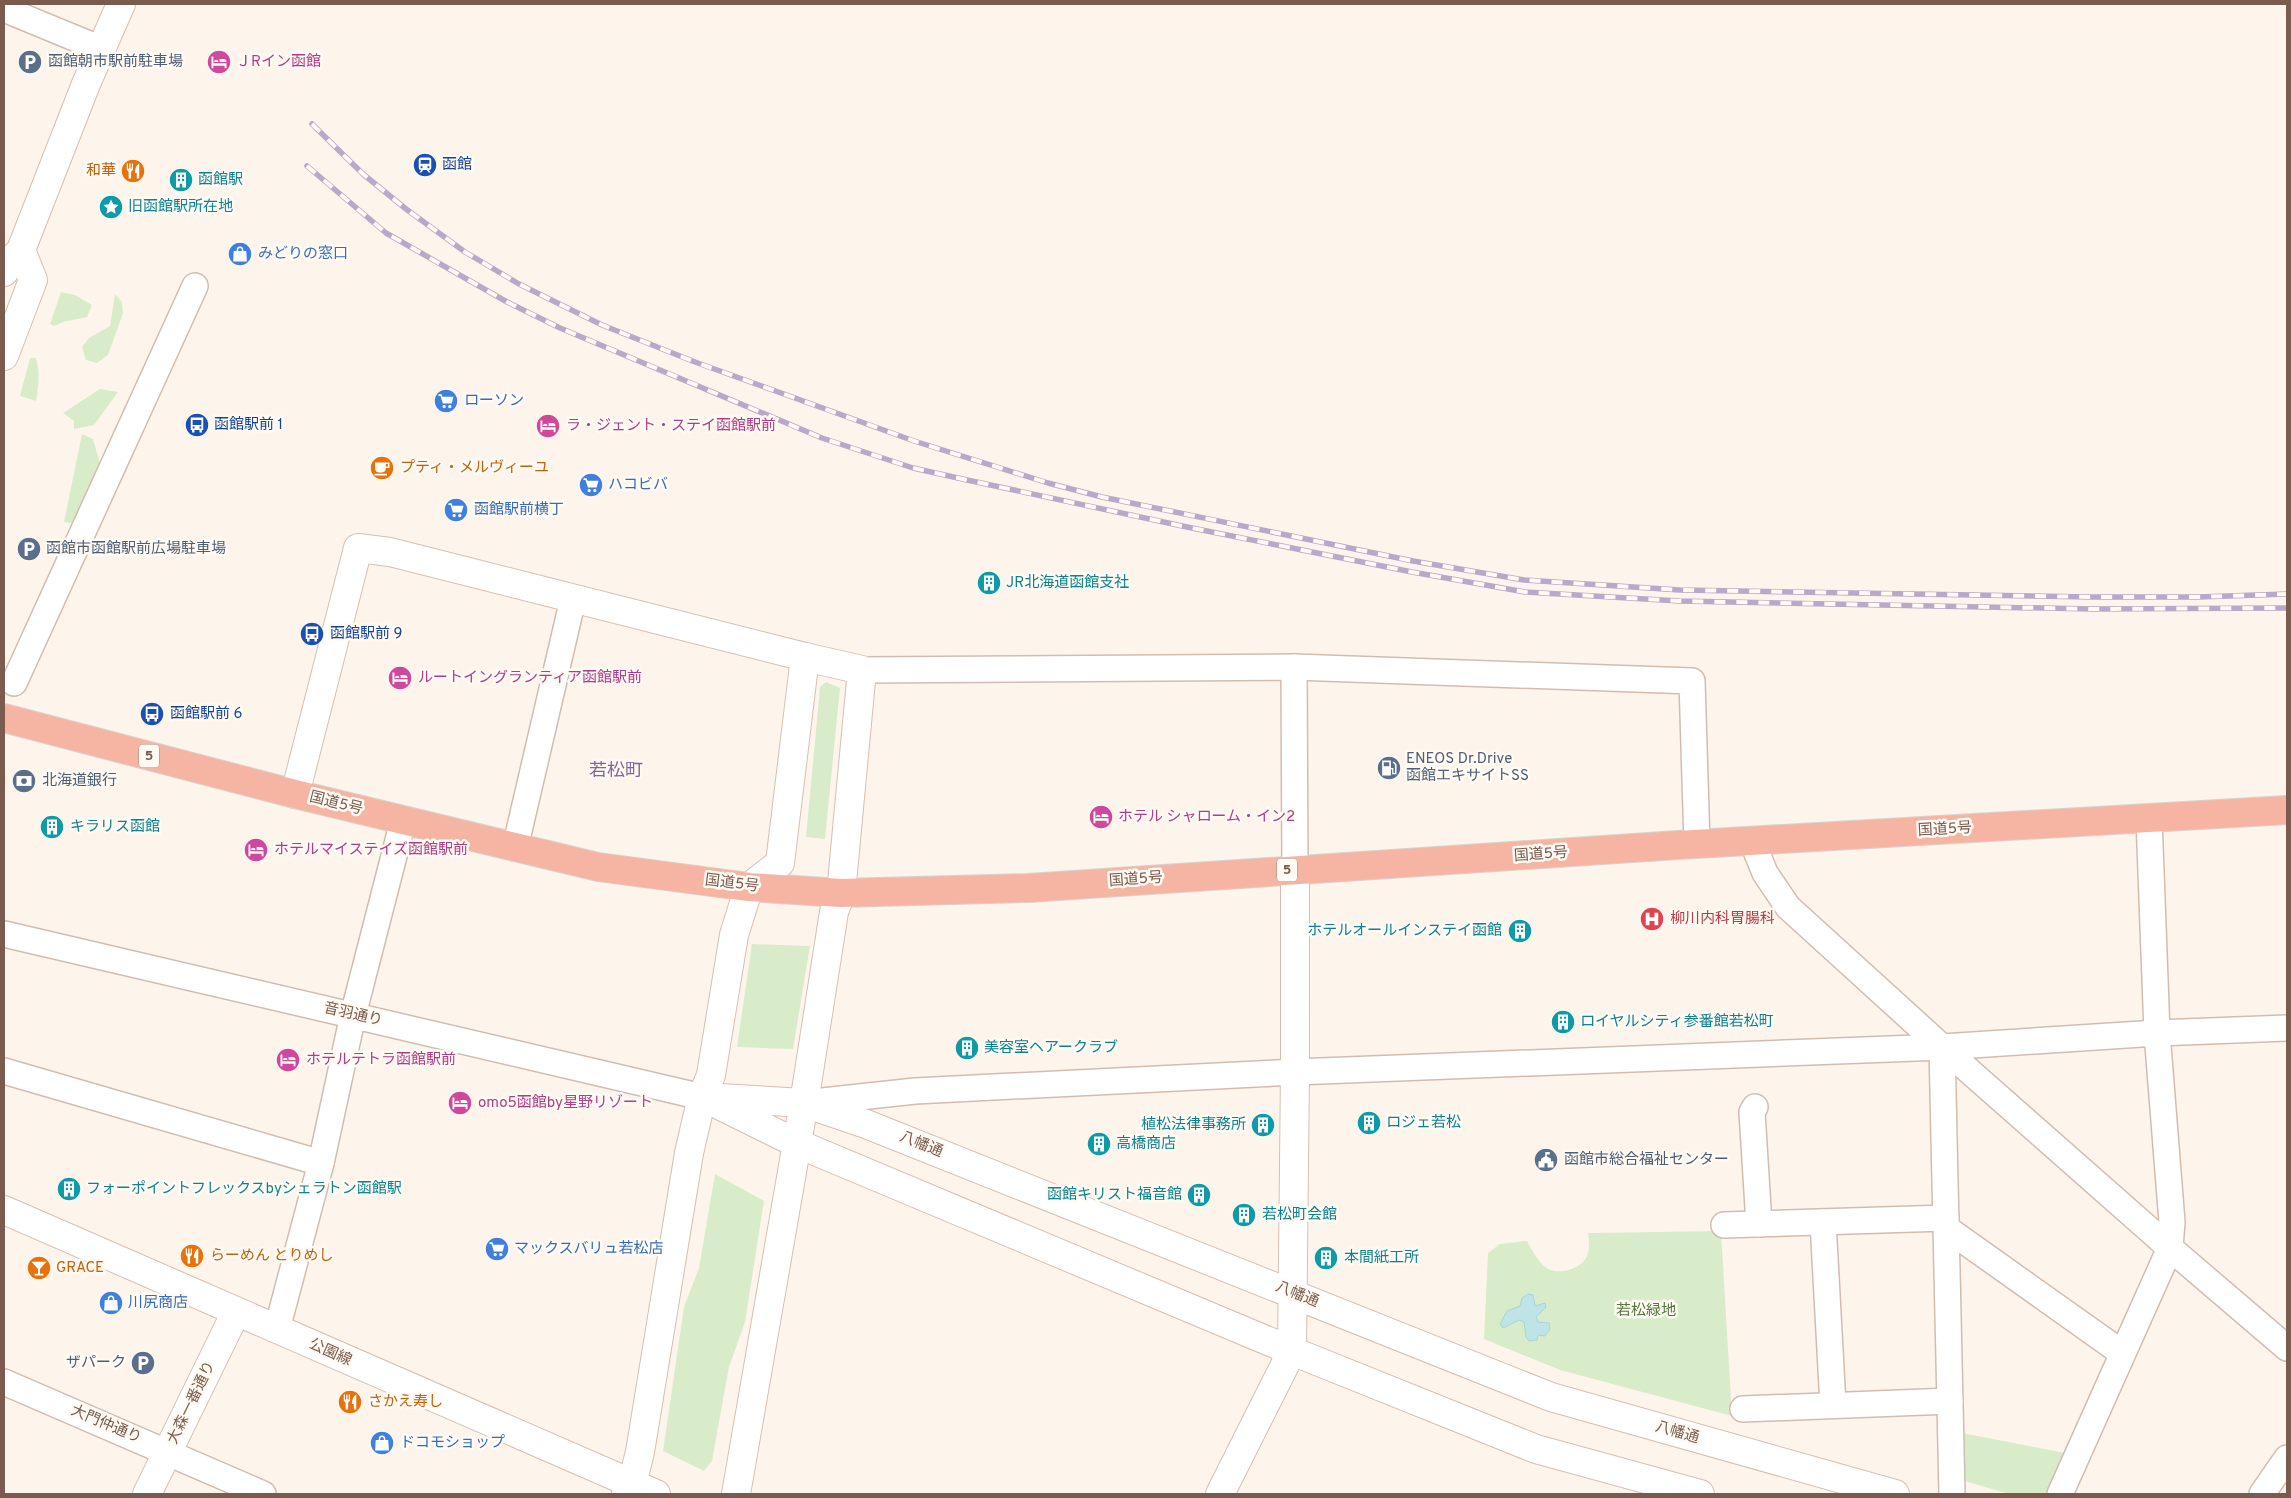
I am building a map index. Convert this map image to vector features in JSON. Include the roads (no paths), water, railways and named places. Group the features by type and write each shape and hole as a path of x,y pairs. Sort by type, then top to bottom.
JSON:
{"highway":[{"name":"国道5号","path":"4,718 295,794 598,867 749,887 841,893 1028,888 1697,844 2287,810"}],"street":[{"path":"4,272 12,247 121,4"},
{"path":"4,9 101,49"},
{"path":"4,356 33,280 12,247"},
{"path":"14,671 195,286"},
{"path":"295,794 358,548 390,552 862,670 1294,667 1692,681 1697,844"},
{"path":"515,848 573,599"},
{"path":"638,1491 642,1442 689,1153 702,1097 711,1075 734,935 749,887 780,863 805,657"},
{"path":"1220,1494 1292,1351 1295,1072 1294,667"},
{"path":"736,1494 804,1103 834,912 841,893 862,670"},
{"path":"2060,1494 2170,1248 2172,1222 2157,1033 2149,818"},
{"path":"277,1329 321,1162 353,1015 403,820"},
{"path":"1752,841 1765,873 1788,907 1942,1047 2170,1248 2287,1348"},
{"name":"音羽通り","path":"4,934 702,1097"},
{"path":"804,1103 915,1091 1295,1072 1942,1047 2157,1033 2287,1028"},
{"path":"1942,1047 1952,1494"},
{"path":"4,1070 321,1162"},
{"path":"702,1097 796,1143 1292,1351 1536,1449 1700,1494"},
{"name":"八幡通","path":"702,1097 804,1103 866,1124 1551,1397 1895,1494"},
{"path":"1754,1107 1752,1112 1759,1224"},
{"name":"公園線","path":"4,1210 277,1329 638,1491"},
{"path":"1724,1225 1823,1222 1946,1223 2122,1353"},
{"path":"1823,1222 1833,1405"},
{"name":"大森一番通り","path":"147,1494 236,1312"},
{"name":"大門仲通り","path":"4,1382 263,1494"},
{"path":"1743,1410 1950,1401"},
{"path":"2262,1494 2287,1458"}],"water":[{"path":"1528,1294 1533,1295 1535,1306 1545,1303 1546,1307 1536,1317 1538,1322 1549,1323 1550,1329 1545,1336 1538,1335 1537,1340 1529,1341 1526,1337 1524,1322 1519,1320 1503,1328 1500,1324 1507,1311 1520,1306 1522,1298"}],"railway":[{"path":"312,124 363,174 406,209 465,252 519,284 602,325 695,362 914,441 1048,483 1102,497 1413,561 1524,580 1680,590 2091,597 2198,597 2287,594"},
{"path":"307,166 386,233 507,302 560,328 822,438 913,468 1187,527 1412,572 1525,592 1679,601 2092,609 2287,608"}],"place":[{"name":"函館朝市駅前駐車場","path":"30,62"},
{"name":"ＪRイン函館","path":"219,62"},
{"name":"函館","path":"425,165"},
{"name":"和華","path":"133,171"},
{"name":"函館駅","path":"181,180"},
{"name":"旧函館駅所在地","path":"111,207"},
{"name":"みどりの窓口","path":"240,254"},
{"name":"ローソン","path":"446,401"},
{"name":"函館駅前 1","path":"197,425"},
{"name":"ラ・ジェント・ステイ函館駅前","path":"548,426"},
{"name":"プティ・メルヴィーユ","path":"382,468"},
{"name":"ハコビバ","path":"591,485"},
{"name":"函館駅前横丁","path":"456,510"},
{"name":"函館市函館駅前広場駐車場","path":"29,549"},
{"name":"JR北海道函館支社","path":"989,583"},
{"name":"函館駅前 9","path":"312,634"},
{"name":"ルートイングランティア函館駅前","path":"400,678"},
{"name":"函館駅前 6","path":"152,714"},
{"name":"ENEOS Dr.Drive 函館エキサイトSS","path":"1389,768"},
{"name":"北海道銀行","path":"24,781"},
{"name":"ホテル シャローム・イン2","path":"1101,817"},
{"name":"キラリス函館","path":"52,827"},
{"name":"ホテルマイステイズ函館駅前","path":"256,850"},
{"name":"柳川内科胃腸科","path":"1652,919"},
{"name":"ホテルオールインステイ函館","path":"1520,931"},
{"name":"ロイヤルシティ参番館若松町","path":"1563,1022"},
{"name":"美容室ヘアークラブ","path":"967,1048"},
{"name":"ホテルテトラ函館駅前","path":"288,1060"},
{"name":"omo5函館by星野リゾート","path":"460,1103"},
{"name":"ロジェ若松","path":"1369,1123"},
{"name":"植松法律事務所","path":"1263,1125"},
{"name":"高橋商店","path":"1099,1144"},
{"name":"函館市総合福祉センター","path":"1546,1160"},
{"name":"フォーポイントフレックスbyシェラトン函館駅","path":"69,1189"},
{"name":"函館キリスト福音館","path":"1199,1195"},
{"name":"若松町会館","path":"1244,1215"},
{"name":"マックスバリュ若松店","path":"497,1249"},
{"name":"らーめん とりめし","path":"192,1256"},
{"name":"本間紙工所","path":"1326,1258"},
{"name":"GRACE","path":"39,1268"},
{"name":"川尻商店","path":"111,1303"},
{"name":"ザパーク","path":"143,1363"},
{"name":"さかえ寿し","path":"350,1402"},
{"name":"ドコモショップ","path":"382,1443"}],"district":[{"name":"若松町","path":"616,771"}],"park label":[{"name":"若松緑地","path":"1646,1311"}]}
